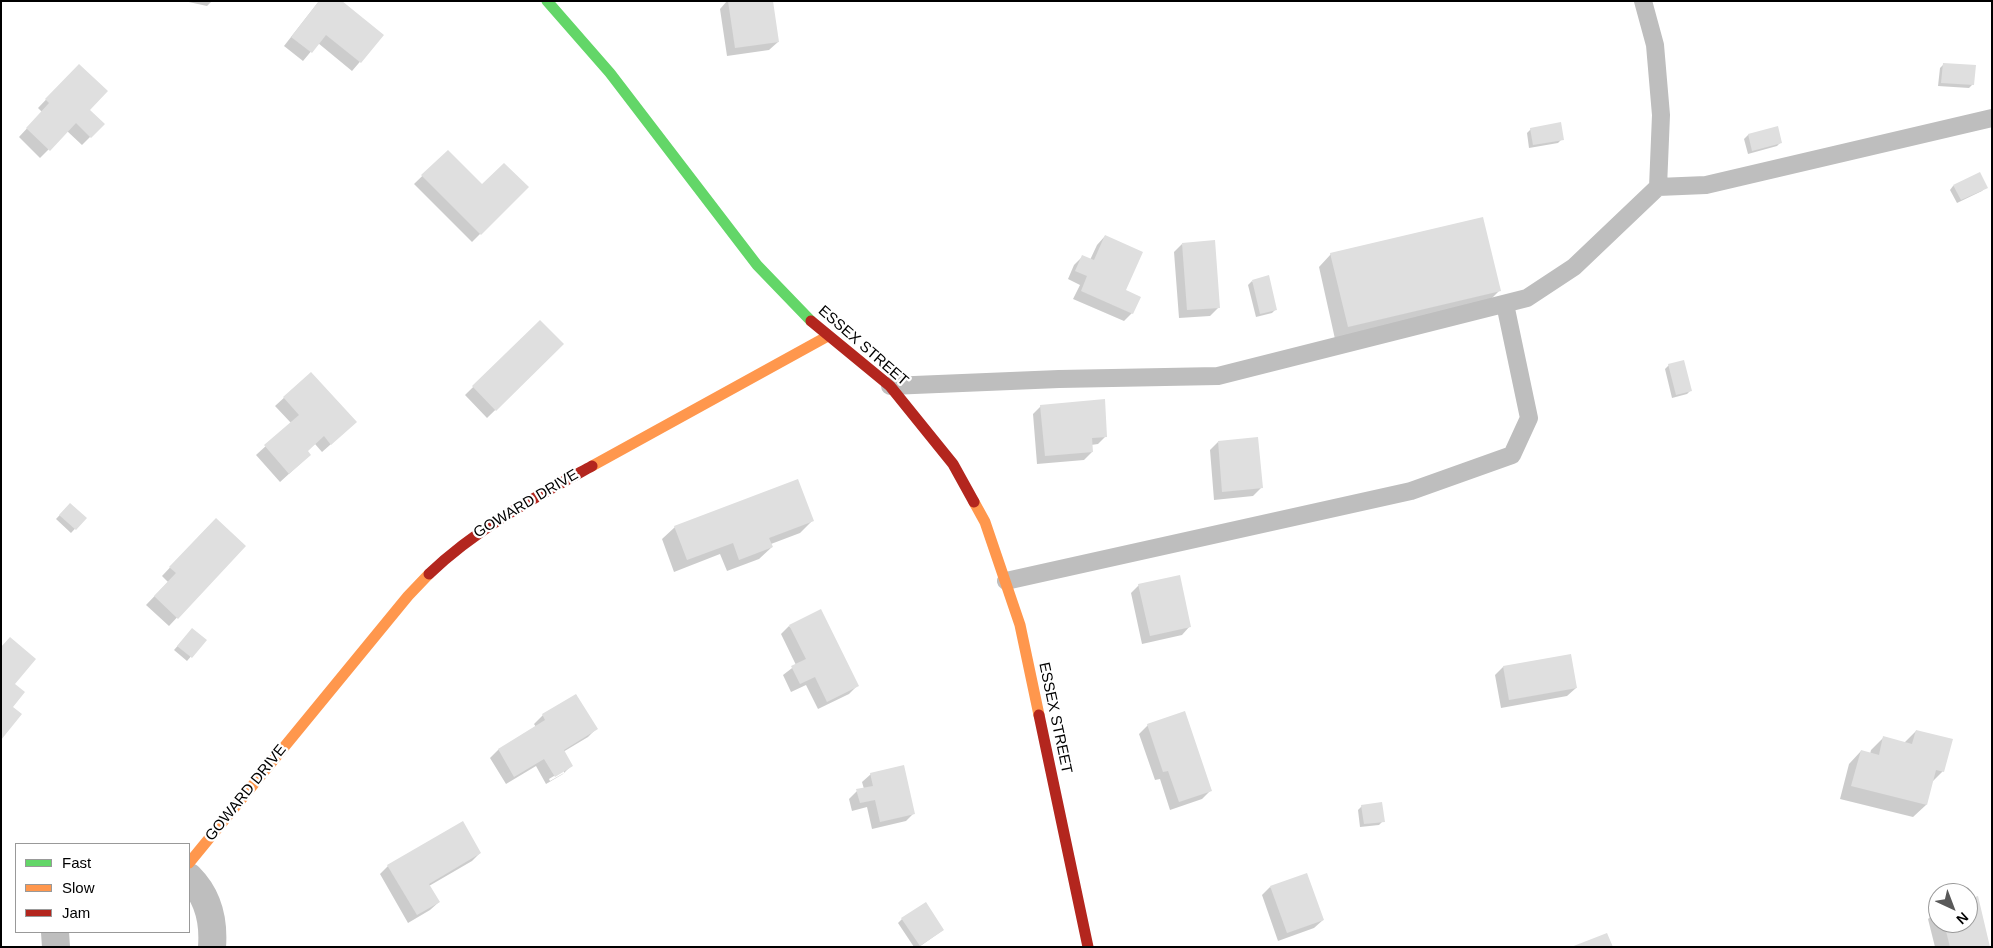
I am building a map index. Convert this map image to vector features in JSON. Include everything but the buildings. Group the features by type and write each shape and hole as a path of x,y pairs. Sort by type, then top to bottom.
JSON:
{"street":[{"name":"ESSEX STREET","path":"547,1 610,73 756,265 812,322 890,386 953,464 986,522 1020,625 1088,947"},
{"name":"GOWARD DRIVE","path":"190,862 408,596 436,566 466,540 496,519 828,336"},
{"path":"190,879 204,897 210,912 213,929 212,947"},
{"path":"55,933 56,947"}],"lane":[{"path":"1643,1 1655,45 1661,115 1658,188"},
{"path":"890,386 1068,378 1218,376 1528,298 1574,267 1658,188 1706,185 1992,118"},
{"path":"1006,581 1410,491 1512,455 1529,418 1505,304"}],"traffic: fast":[{"path":"547,1 610,73 757,265 811,321"}],"traffic: slow":[{"path":"592,466 828,336"},
{"path":"974,502 985,522 1020,625 1039,715"},
{"path":"190,862 408,596 429,574"}],"traffic: jam":[{"path":"811,321 890,386 953,464 974,502"},
{"path":"429,574 447,557 486,528 592,466"},
{"path":"1039,715 1088,947"}]}
